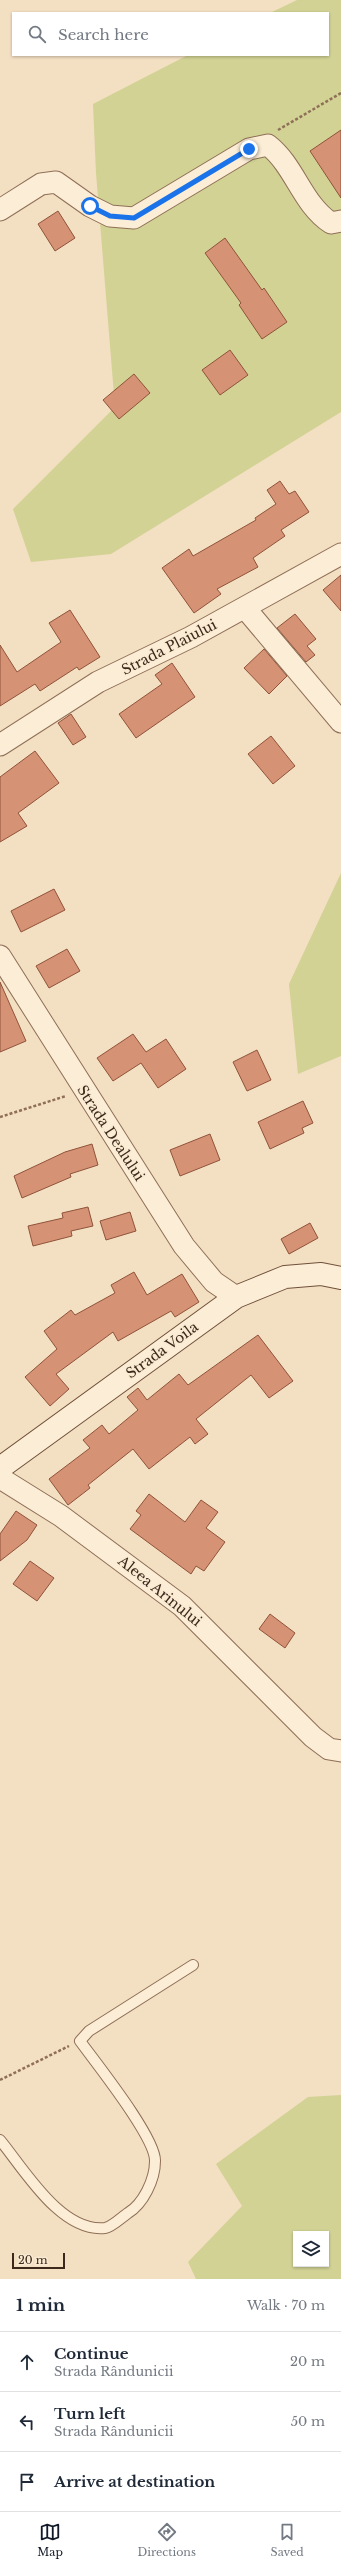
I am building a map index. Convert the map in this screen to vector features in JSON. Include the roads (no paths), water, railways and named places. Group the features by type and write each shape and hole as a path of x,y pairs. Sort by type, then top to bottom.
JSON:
{"main road":[{"name":"Strada Voila","path":"0,1468 236,1297 285,1277 321,1274 341,1278"}],"street":[{"path":"0,210 41,184 56,182 90,206 110,216 134,218 249,149 268,144 280,154 318,214 331,224 341,222"},
{"name":"Strada Plaiului","path":"0,745 98,682 245,608 341,554"},
{"path":"245,608 341,722"},
{"name":"Strada Dealului","path":"0,956 184,1246 214,1282 236,1297"},
{"name":"Aleea Arinului","path":"0,1478 61,1516 182,1606 313,1737 329,1749 341,1751"}],"lane":[{"path":"0,2140 60,2214 85,2226 106,2228 134,2209 150,2186 156,2161 148,2138 80,2041 88,2031 193,1965"}]}
